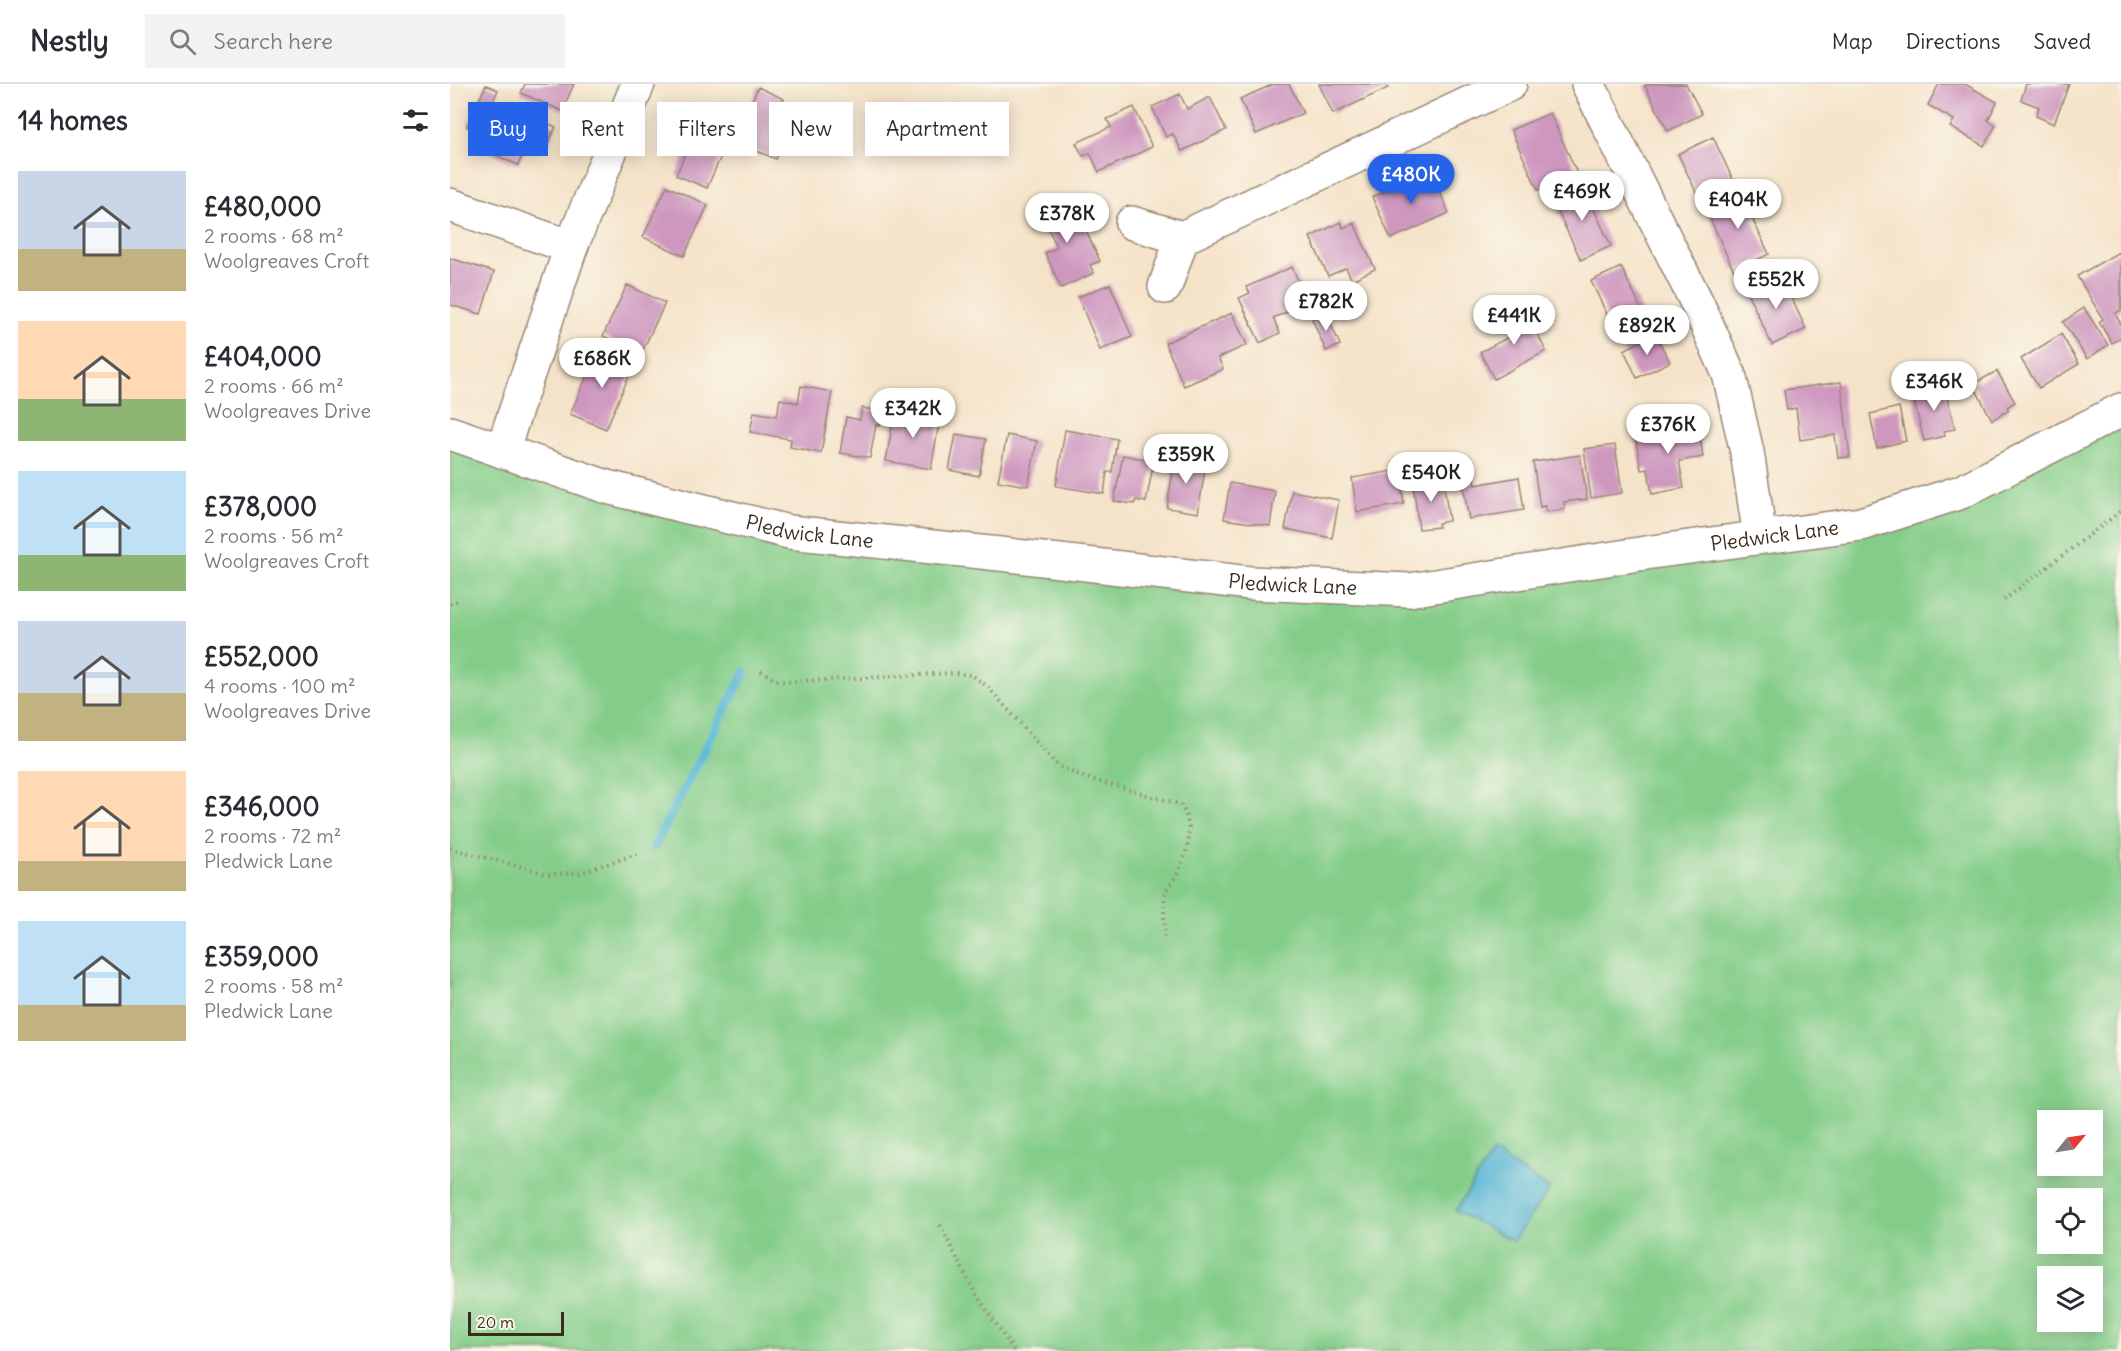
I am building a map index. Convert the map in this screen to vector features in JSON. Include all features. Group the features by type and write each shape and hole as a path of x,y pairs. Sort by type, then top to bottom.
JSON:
{"street":[{"path":"502,451 571,247 638,84"},
{"path":"1132,223 1182,238 1510,84"},
{"path":"1588,84 1697,303 1729,374 1747,452 1760,537"},
{"path":"450,205 571,247"},
{"path":"1165,287 1182,238"},
{"name":"Pledwick Lane","path":"450,433 608,487 789,532 1250,583 1409,590 1760,537 1862,524 1961,492 2121,410"}],"path":[{"path":"2004,600 2121,511"},
{"path":"450,604 459,600"},
{"path":"761,671 776,680 787,682 954,673 971,675 987,686 1058,766 1086,778 1180,804 1186,813 1190,827 1183,862 1166,892 1165,940"},
{"path":"450,848 547,874 579,873 640,853"},
{"path":"940,1225 974,1291 1014,1351"}],"green space":[{"path":"2121,410 2121,1351 450,1351 450,433 789,532 1409,590 1861,524"}],"water":[{"path":"1493,1152 1550,1189 1513,1241 1455,1211"}],"building":[{"path":"525,84 574,84 566,102 560,102 560,110 548,105 548,102 542,102 521,93"},
{"path":"1274,84 1289,84 1303,113 1256,134 1240,99"},
{"path":"1319,84 1386,84 1388,88 1333,114"},
{"path":"1649,84 1686,84 1702,114 1668,131 1645,86"},
{"path":"1939,84 1965,84 1997,102 1988,120 1996,125 1984,146 1950,127 1954,120 1928,105"},
{"path":"2026,84 2069,84 2054,124 2036,116 2039,107 2021,100"},
{"path":"486,85 498,90 493,102 478,102"},
{"path":"758,87 784,99 783,102 769,102 769,156 777,156 776,159 757,151 757,102 751,102"},
{"path":"1180,94 1187,109 1210,97 1226,130 1182,151 1173,134 1166,137 1152,107"},
{"path":"1134,107 1152,147 1099,172 1090,153 1083,156 1076,143 1111,127 1107,119"},
{"path":"1550,113 1577,173 1538,190 1511,130"},
{"path":"548,123 556,127 548,144"},
{"path":"1713,137 1734,182 1699,198 1678,154"},
{"path":"498,156 522,156 518,165"},
{"path":"684,156 721,156 707,188 676,175"},
{"path":"1431,172 1449,213 1391,239 1372,197"},
{"path":"1581,182 1611,246 1581,260 1556,208 1562,205 1557,194"},
{"path":"667,186 708,205 684,256 643,237"},
{"path":"1738,192 1743,203 1756,198 1763,213 1752,218 1769,254 1734,271 1705,207"},
{"path":"1056,203 1061,213 1075,207 1100,261 1090,265 1094,273 1061,288 1045,253 1057,248 1046,223 1036,228 1030,214"},
{"path":"1341,222 1343,228 1354,223 1375,269 1352,280 1346,268 1328,276 1310,237"},
{"path":"2119,252 2121,255 2121,310 2115,314 2121,324 2121,337 2112,343 2099,322 2103,319 2077,276"},
{"path":"450,258 494,272 481,314 450,305"},
{"path":"1292,267 1308,303 1273,318 1280,333 1260,343 1239,298 1250,293 1246,287"},
{"path":"1621,267 1646,319 1616,333 1591,281"},
{"path":"1781,276 1806,329 1772,345 1747,292"},
{"path":"1110,284 1132,337 1100,350 1078,297"},
{"path":"627,285 665,303 641,354 603,336"},
{"path":"1523,306 1546,351 1494,379 1480,352 1515,334 1505,315"},
{"path":"2084,308 2108,345 2087,359 2063,322"},
{"path":"1326,312 1340,345 1326,351 1312,319"},
{"path":"1232,313 1247,345 1218,358 1223,369 1184,386 1165,343"},
{"path":"1655,334 1670,362 1637,378 1624,350"},
{"path":"2061,334 2079,364 2039,388 2021,359"},
{"path":"599,349 634,364 606,429 570,414"},
{"path":"1997,371 2015,402 2007,407 2009,410 1992,420 1973,384"},
{"path":"1841,382 1850,457 1838,458 1835,435 1800,440 1796,408 1787,410 1784,390"},
{"path":"1944,385 1955,429 1944,431 1945,436 1924,441 1912,393"},
{"path":"801,386 832,392 821,453 790,447 791,439 750,432 754,412 777,416 780,399 798,403"},
{"path":"1899,407 1906,441 1877,448 1870,414"},
{"path":"862,408 882,411 880,426 876,425 870,458 840,453 846,417 860,420"},
{"path":"895,410 940,418 931,469 886,461"},
{"path":"1698,424 1703,457 1679,461 1684,488 1652,494 1648,469 1641,470 1635,435"},
{"path":"1065,430 1117,439 1112,472 1107,472 1104,494 1056,486"},
{"path":"956,434 986,439 979,476 949,470"},
{"path":"1007,435 1037,441 1028,486 998,481"},
{"path":"1615,445 1622,493 1591,498 1584,449"},
{"path":"1123,455 1154,461 1146,502 1136,500 1134,504 1114,501"},
{"path":"1580,455 1587,499 1564,502 1565,509 1546,512 1545,506 1540,507 1533,462"},
{"path":"1175,458 1206,463 1198,513 1167,508"},
{"path":"1399,470 1404,504 1357,512 1352,478"},
{"path":"1519,477 1524,510 1469,519 1462,480 1474,478 1475,485"},
{"path":"1443,478 1449,521 1438,523 1439,527 1419,529 1413,483"},
{"path":"1230,483 1275,491 1270,526 1224,519"},
{"path":"1292,491 1339,500 1332,538 1285,529"}],"waterway":[{"path":"654,847 745,672"}]}
